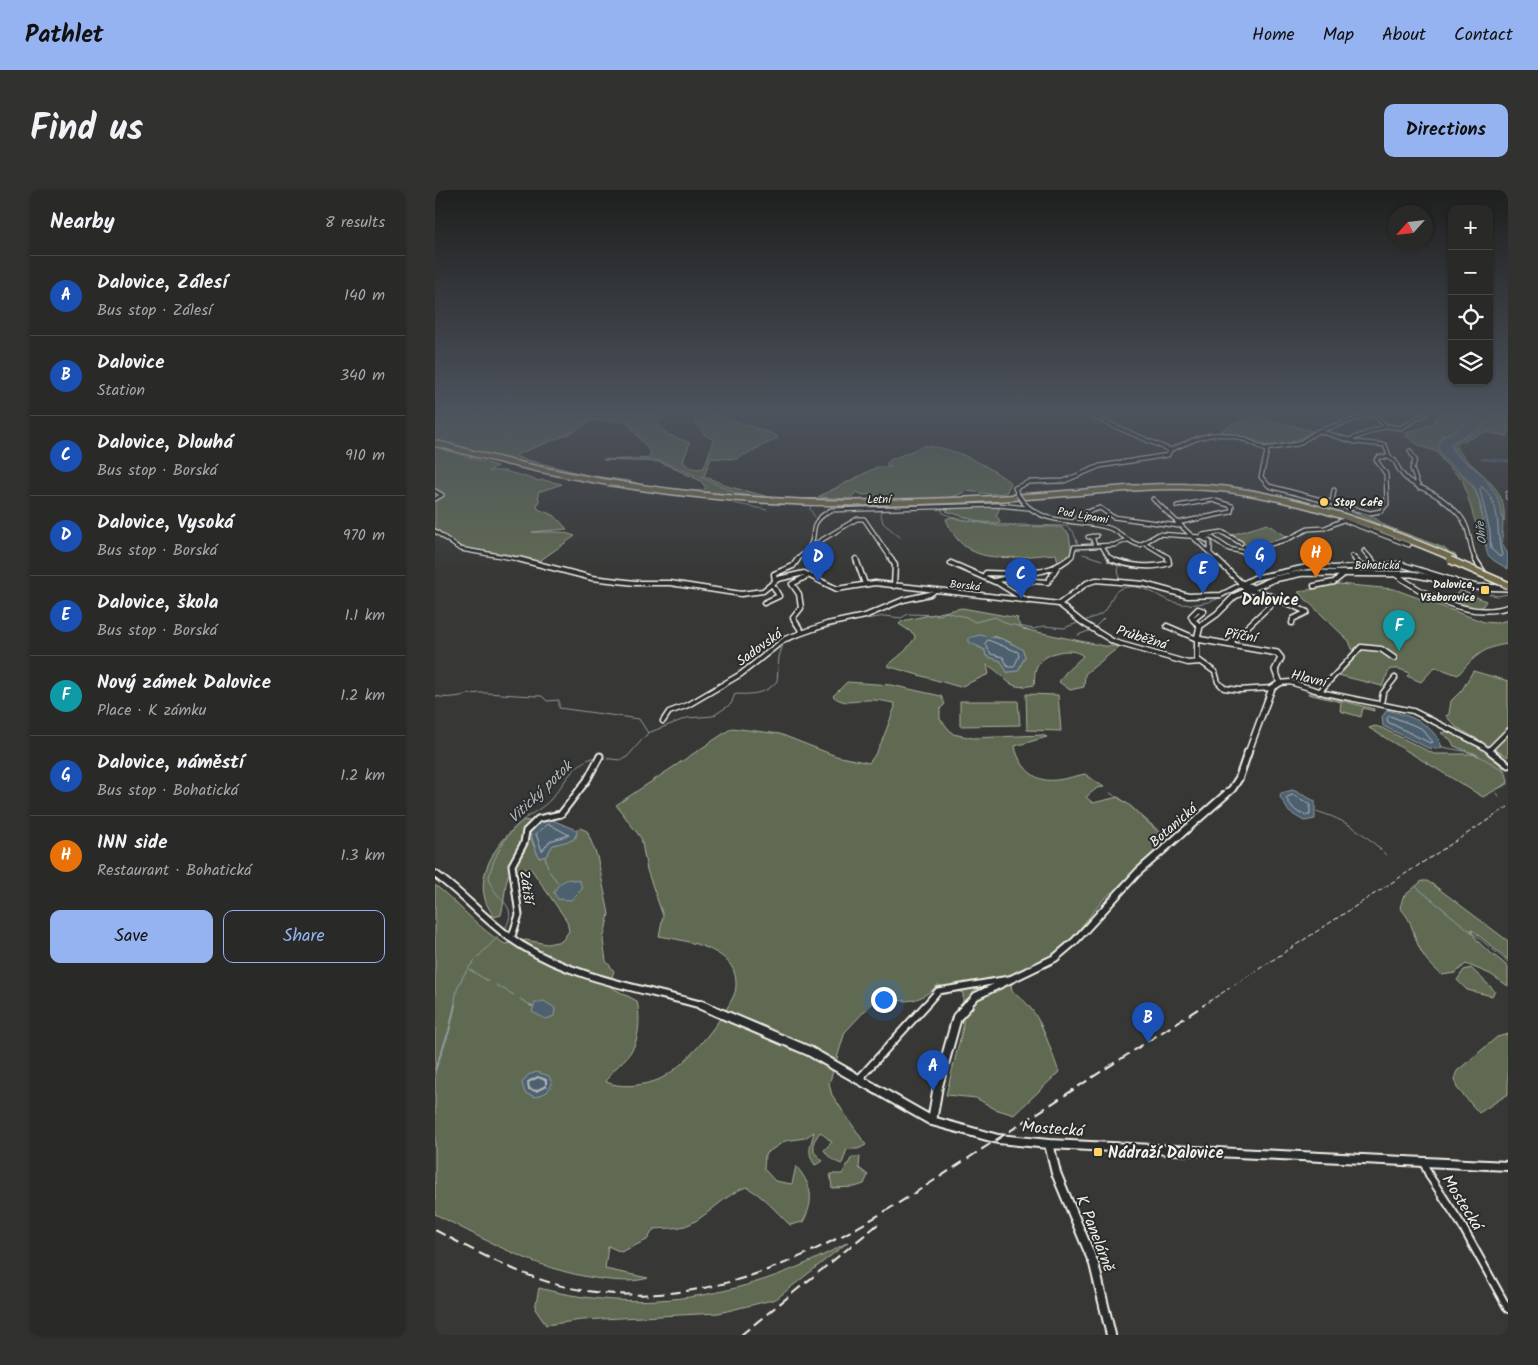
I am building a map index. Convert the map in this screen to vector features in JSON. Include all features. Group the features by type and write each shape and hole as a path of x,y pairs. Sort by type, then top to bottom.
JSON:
{"highway":[{"path":"505,465 587,482 666,493 767,502 907,504 988,502 1151,488 1228,491 1263,496 1329,512 1391,534 1451,559"},
{"path":"514,465 580,479 667,491 755,499 907,502 987,500 1131,488 1187,486 1291,496"},
{"path":"1263,494 1329,510 1393,532"},
{"path":"1347,511 1508,585"}],"street":[{"path":"1028,508 1015,488 1023,484 1059,482 1092,468 1109,465"},
{"path":"1264,465 1261,476 1266,484 1281,490 1371,513 1381,511 1387,504 1386,474 1380,465"},
{"path":"1397,465 1402,476 1419,488 1444,500 1465,523 1475,560 1499,588"},
{"path":"1414,465 1413,469 1419,488"},
{"path":"1332,502 1334,490"},
{"path":"435,491 442,495 435,499"},
{"path":"1153,499 1189,535 1246,586 1307,612 1293,619 1292,623"},
{"path":"1074,522 1080,514 1100,508 1113,517 1178,524 1231,512 1232,506 1224,501 1210,499 1177,506"},
{"name":"Letní","path":"811,547 817,520 824,513 839,508 997,505 1028,508"},
{"name":"Pod Lipami","path":"1028,508 1042,517 1109,528 1127,540 1137,544 1146,544 1168,557 1169,563 1161,566 1120,562 1109,558 1102,546"},
{"path":"765,603 779,596 773,582 774,574 793,566 801,555 811,547 857,519 864,519 895,565 894,586"},
{"path":"1146,544 1159,534 1189,535 1217,540 1229,549 1243,552 1288,539 1309,529 1325,528 1343,520 1409,545"},
{"path":"435,531 460,549 501,555 573,575 685,585 741,594 763,591 773,582 793,575 811,574"},
{"path":"1201,536 1222,532 1241,543"},
{"path":"1201,536 1210,542 1210,553"},
{"path":"1093,537 1095,546"},
{"path":"983,576 986,574 1025,573 1057,567 1073,556 1074,547 1102,546 1127,540"},
{"path":"1364,551 1376,566"},
{"path":"1352,556 1361,567"},
{"path":"856,560 865,584"},
{"path":"951,563 983,576 1027,601"},
{"path":"1059,604 1081,587 1096,580 1144,584 1188,596 1206,595 1221,594 1294,568 1405,565 1457,582"},
{"path":"995,582 1003,579 1048,582 1057,567"},
{"name":"Bohatická","path":"1246,586 1303,573 1423,575 1477,588 1499,588 1508,585"},
{"path":"802,632 793,618 801,608 799,594 793,584 811,574"},
{"name":"Borská","path":"811,574 837,590 875,583 1059,604"},
{"path":"1314,586 1334,582 1344,574"},
{"path":"1395,574 1424,592 1451,603 1492,612 1508,607"},
{"path":"1200,662 1196,656 1200,626 1217,614 1229,599 1246,586"},
{"name":"Sadovská","path":"663,721 669,712 699,699 724,682 747,670 779,642 802,632 865,616 903,600 930,594 935,591"},
{"path":"1230,643 1277,599"},
{"name":"Průběžná","path":"1059,604 1064,606 1083,623 1114,642 1188,662 1200,662"},
{"path":"1193,620 1205,612 1197,609 1191,616 1193,620 1200,626"},
{"name":"Příční","path":"1167,626 1197,639 1230,643 1280,655 1281,658 1275,667 1280,683"},
{"path":"1319,692 1361,647 1381,650 1394,658"},
{"name":"Hlavní","path":"1200,662 1215,672 1217,682 1224,688 1239,690 1272,688 1280,683 1290,682 1319,692 1413,711 1433,719 1489,750 1508,765"},
{"path":"1381,704 1383,693 1395,678"},
{"name":"Botanická","path":"932,1121 938,1086 957,1018 976,996 1055,958 1075,941 1138,872 1234,786 1256,737 1272,688"},
{"path":"1489,750 1508,731"},
{"name":"Zátiší","path":"511,939 519,915 513,883 512,865 524,842 526,831 538,819 561,814 587,780 600,757"},
{"name":"Mostecká","path":"435,874 452,886 511,939 547,960 569,969 710,1007 809,1051 932,1121 998,1138 1049,1144 1508,1166"},
{"path":"859,1080 938,991 1014,978"},
{"name":"K Panelárně","path":"1049,1144 1056,1173 1094,1264 1111,1335"},
{"name":"Mostecká","path":"1423,1162 1430,1177 1461,1224 1508,1310"}],"green space":[{"path":"435,465 495,465 497,466 489,471 505,471 539,481 543,480 562,484 538,492 539,501 537,505 538,509 555,516 567,529 532,532 562,532 575,536 538,562 512,555 465,548 455,544 435,528 435,499 445,496 435,490"},
{"path":"529,465 549,465 587,475 666,488 645,486 602,480"},
{"path":"667,465 688,465 698,469 708,465 704,476 730,487 773,498 688,491 702,491 706,488 701,481"},
{"path":"888,465 984,465 1011,483 1006,493 989,494 967,491 950,498 882,500 872,494 863,495 856,492 850,499 818,497 877,467 891,467"},
{"path":"1447,465 1454,465 1474,488 1479,500 1486,546 1480,538 1463,481"},
{"path":"1470,465 1473,465 1495,487 1504,508 1504,522 1488,483"},
{"path":"1000,508 996,516 1000,520 999,523 980,522 946,511 949,509"},
{"path":"1353,510 1369,514 1386,526 1444,548 1454,557 1351,512"},
{"path":"951,517 998,526 1061,527 1069,534 1072,554 1059,566 1056,554 1008,558 992,557 978,553 965,547 954,536 946,519"},
{"path":"1267,524 1288,537 1252,549 1231,535"},
{"path":"1338,584 1394,589 1484,622 1496,623 1508,620 1508,644 1485,650 1458,675 1435,667 1421,682 1407,676 1410,673 1399,669 1390,669 1382,686 1338,675 1355,656 1349,641 1298,592"},
{"path":"1460,590 1486,601 1481,609 1451,600"},
{"path":"962,608 1018,618 1017,621 1023,629 1104,646 1120,646 1085,674 1084,687 1070,690 1059,682 1065,673 1083,656 1072,651 1066,651 1052,654 1041,661 1035,670 1034,685 1025,687 1012,684 987,665 989,674 960,687 887,666 905,651 915,638 914,634 899,624 902,621","holes":["994,636 1010,642 1023,651 1025,656 1018,671 1007,672 1001,661 986,656 985,650 978,647"]},
{"path":"1473,671 1508,681 1508,757 1456,727 1446,716 1449,714 1451,701 1462,690"},
{"path":"847,682 891,685 941,696 945,704 940,709 940,719 953,734 973,738 1042,735 1047,737 1015,746 1020,760 1030,772 1044,780 1059,780 1085,774 1104,787 1097,788 1086,797 1093,803 1118,797 1168,841 1103,900 1073,937 1053,955 1010,976 1012,991 1030,1007 1042,1027 1059,1072 1014,1115 995,1109 976,1098 946,1095 963,1027 963,993 938,985 922,997 909,1001 876,999 845,1032 829,1084 832,1095 866,1145 858,1149 847,1149 842,1164 831,1159 826,1153 824,1150 832,1142 820,1132 814,1141 814,1152 823,1161 815,1165 810,1152 814,1132 805,1138 785,1141 765,1154 764,1169 775,1181 792,1184 796,1166 806,1180 810,1200 803,1222 790,1225 764,1200 746,1187 732,1194 686,1226 654,1229 647,1240 621,1252 608,1246 605,1269 648,1278 624,1281 586,1277 541,1264 519,1256 435,1214 435,885 486,931 505,944 526,940 547,944 562,941 569,931 567,921 531,869 522,869 508,875 501,915 494,917 485,899 484,877 488,865 500,844 524,820 540,823 534,828 530,836 539,858 546,856 553,845 576,837 576,830 580,828 587,831 597,856 609,914 603,940 606,961 614,971 609,986 637,1001 639,1012 638,1031 633,1048 612,1072 606,1082 624,1086 655,1081 677,1068 711,1031 729,1006 736,987 736,978 731,966 723,957 715,952 697,944 659,936 663,916 647,870 641,838 616,805 732,728 780,734 836,756 869,763 884,736 895,707 894,703 873,700 847,702 833,696"},
{"path":"1309,692 1374,709 1374,711 1363,708 1361,717 1340,711 1341,702 1308,694"},
{"path":"1026,694 1058,695 1061,731 1027,730"},
{"path":"960,701 1018,701 1020,725 960,726"},
{"path":"1375,726 1434,754 1472,754 1479,756 1454,746 1451,740 1441,733 1448,731 1494,758 1506,774 1508,783 1483,797 1369,728"},
{"path":"1422,881 1427,881 1435,886 1508,941 1508,960 1471,929 1481,945 1508,967 1508,986 1490,974 1466,964 1455,973 1442,975 1423,955 1408,918 1400,908 1403,897"},
{"path":"1471,968 1495,991 1492,996 1467,990 1457,980 1464,970"},
{"path":"1508,1034 1508,1094 1479,1113 1457,1088 1454,1079 1457,1071 1497,1037"},
{"path":"852,1157 860,1157 859,1168 868,1175 864,1184 855,1187 832,1188 830,1174 842,1174"},
{"path":"848,1242 776,1299 719,1313 582,1320 546,1325 535,1309 539,1288 579,1296 619,1300 659,1300 698,1296 737,1288 775,1276 812,1261"}],"water":[{"path":"1452,465 1470,465 1483,475 1497,497 1503,519 1502,544 1508,554 1508,569 1487,554 1486,534 1479,499 1475,489"},
{"path":"979,635 1002,639 1022,649 1025,656 1018,671 1007,672 1001,661 986,656 985,650 969,642 969,638"},
{"path":"1387,710 1420,722 1433,732 1442,747 1437,749 1428,748 1383,726 1382,717"},
{"path":"1293,790 1315,801 1315,819 1304,821 1289,812 1280,797 1281,793"},
{"path":"550,819 576,830 577,833 573,840 553,845 546,856 539,858 530,833 540,823"},
{"path":"569,879 580,881 582,889 571,900 558,899 554,893 555,890 560,884"},
{"path":"544,1001 555,1008 554,1016 546,1019 532,1012 535,1003"},
{"path":"537,1072 549,1076 552,1084 547,1092 536,1097 525,1093 522,1083 528,1075"}],"waterway":[{"path":"671,465 695,475"},
{"path":"698,476 738,494 772,498 878,500"},
{"path":"733,503 767,510"},
{"path":"811,505 810,509 816,519"},
{"path":"941,508 943,513 958,519 988,524 1066,526 1073,531 1078,545"},
{"path":"880,510 883,523 900,537"},
{"path":"1083,554 1102,560"},
{"path":"1107,561 1118,566 1119,580"},
{"name":"Vitický potok","path":"1306,569 1330,570"},
{"name":"Vitický potok","path":"1334,570 1391,569 1404,572"},
{"name":"Vitický potok","path":"1248,584 1261,579"},
{"name":"Vitický potok","path":"1457,585 1497,596 1508,594"},
{"name":"Vitický potok","path":"1084,621 1103,613 1115,593 1122,588 1137,587 1173,602 1194,604 1223,597 1243,587"},
{"name":"Vitický potok","path":"648,733 687,718 713,716 731,704 735,694 752,694 768,689 777,681 779,657 783,644 806,634 848,622 885,616 901,618 908,614 941,615 945,612 966,617 975,622 995,617 1008,624 1034,629 1044,626 1064,628 1080,622"},
{"path":"1093,629 1104,618"},
{"path":"1078,635 1091,630"},
{"path":"435,696 448,698 486,693 542,696 547,701 559,700 559,708 639,719 648,733"},
{"name":"Vitický potok","path":"601,758 620,760 627,757 648,733"},
{"path":"1442,747 1474,753 1508,773"},
{"name":"Vitický potok","path":"505,929 510,913 508,907 491,885 489,877 501,846 516,826 550,800 576,768 589,759 597,757"},
{"path":"1499,796 1495,790 1508,784"},
{"path":"1110,793 1128,804 1167,838"},
{"path":"1316,811 1355,828 1387,856"},
{"path":"545,857 548,867"},
{"path":"549,871 559,884"},
{"path":"1415,886 1508,962"},
{"name":"Vitický potok","path":"455,1006 459,984 464,975 477,957 501,934"},
{"path":"470,970 488,981"},
{"path":"496,985 514,995"},
{"path":"520,999 532,1006 530,1005"},
{"name":"Vitický potok","path":"435,1070 449,1031 455,1005"}],"railway":[{"path":"1202,1006 1508,807"},
{"path":"435,1230 527,1275 547,1282 587,1291 644,1295 698,1289 751,1276 801,1256 850,1232 897,1204 1204,1005"},
{"path":"741,1335 882,1221"}],"place":[{"name":"Stop Cafe","path":"1324,502"},
{"name":"INN side","path":"1316,578"},
{"name":"Dalovice, náměstí","path":"1260,580"},
{"name":"Dalovice, Vysoká","path":"818,582"},
{"name":"Dalovice, Všeborovice","path":"1485,590"},
{"name":"Dalovice, škola","path":"1203,594"},
{"name":"Dalovice, Dlouhá","path":"1021,599"},
{"name":"Nový zámek Dalovice","path":"1399,651"},
{"name":"Dalovice","path":"1148,1043"},
{"name":"Dalovice, Zálesí","path":"933,1091"},
{"name":"Nádraží Dalovice","path":"1098,1152"}],"district":[{"name":"Dalovice","path":"1270,599"}],"water label":[{"name":"Ohře","path":"1481,533"}]}
